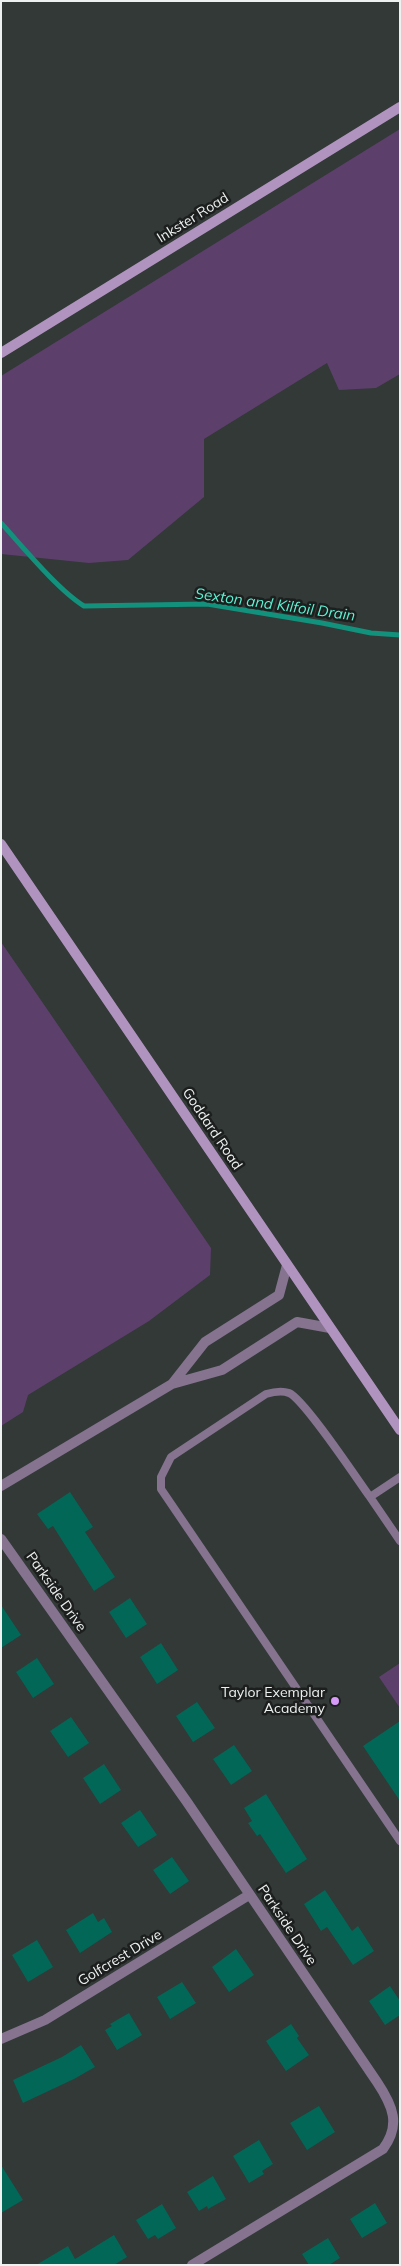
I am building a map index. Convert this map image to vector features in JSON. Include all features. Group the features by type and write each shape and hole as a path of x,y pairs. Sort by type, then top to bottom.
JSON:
{"main road":[{"name":"Inkster Road","path":"1,353 400,107"},
{"name":"Goddard Road","path":"1,844 400,1430"}],"street":[{"path":"172,1384 205,1342 279,1295 287,1265"},
{"path":"1,1486 172,1384 222,1370 297,1322 330,1328"},
{"name":"Parkside Drive","path":"1,1539 181,1794 388,2099 396,2123 391,2141 383,2150 192,2265"},
{"name":"Golfcrest Drive","path":"1,2040 45,2020 249,1895"}],"lane":[{"path":"400,1541 305,1407 290,1393 278,1391 266,1394 171,1457 161,1477 161,1489 400,1841"},
{"path":"370,1497 400,1477"}],"shaded area":[{"path":"400,129 400,374 376,388 339,390 327,363 204,439 204,497 128,560 89,563 1,554 1,376"},
{"path":"1,942 211,1248 210,1275 149,1321 28,1395 23,1412 1,1426"},
{"path":"400,1663 400,1708 379,1677"}],"building":[{"path":"70,1492 93,1527 85,1532 115,1577 94,1591 53,1526 48,1529 37,1514"},
{"path":"130,1598 147,1624 126,1638 109,1612"},
{"path":"1,1605 21,1635 1,1648"},
{"path":"161,1643 178,1670 157,1684 140,1657"},
{"path":"37,1658 54,1684 33,1698 16,1672"},
{"path":"197,1702 215,1728 193,1742 176,1716"},
{"path":"71,1717 89,1743 68,1757 50,1731"},
{"path":"400,1721 400,1801 363,1746"},
{"path":"234,1745 252,1771 231,1785 213,1759"},
{"path":"104,1764 121,1790 100,1804 83,1778"},
{"path":"266,1794 307,1859 286,1873 260,1834 257,1836 248,1823 252,1821 244,1808"},
{"path":"140,1810 157,1835 138,1847 121,1823"},
{"path":"172,1857 189,1881 170,1894 153,1870"},
{"path":"325,1890 352,1931 358,1926 374,1951 353,1965 327,1927 321,1931 304,1904"},
{"path":"93,1913 98,1922 104,1918 112,1932 80,1953 66,1930"},
{"path":"37,1940 53,1967 28,1982 12,1955"},
{"path":"236,1949 254,1975 229,1992 212,1967"},
{"path":"182,1982 196,2003 170,2019 157,1997"},
{"path":"390,1986 400,2001 400,2015 385,2025 369,2001"},
{"path":"129,2013 142,2035 117,2050 105,2030 112,2026 110,2024"},
{"path":"291,2024 299,2036 297,2038 309,2055 286,2071 266,2041"},
{"path":"81,2045 95,2067 23,2103 13,2080 62,2057"},
{"path":"319,2106 335,2132 307,2150 290,2123"},
{"path":"259,2140 273,2164 262,2171 264,2174 249,2183 233,2156"},
{"path":"1,2165 23,2200 1,2213"},
{"path":"213,2176 226,2199 208,2209 207,2206 199,2211 187,2192"},
{"path":"375,2203 387,2223 362,2238 350,2219"},
{"path":"162,2204 176,2228 158,2239 155,2235 148,2239 136,2220"},
{"path":"114,2235 127,2257 114,2265 36,2265 68,2246 75,2259"},
{"path":"328,2238 340,2258 329,2265 309,2265 302,2254"}],"waterway":[{"name":"Sexton and Kilfoil Drain","path":"1,523 52,579 84,606 207,604 371,633 400,635"}],"place":[{"name":"Taylor Exemplar Academy","path":"335,1701"}]}
